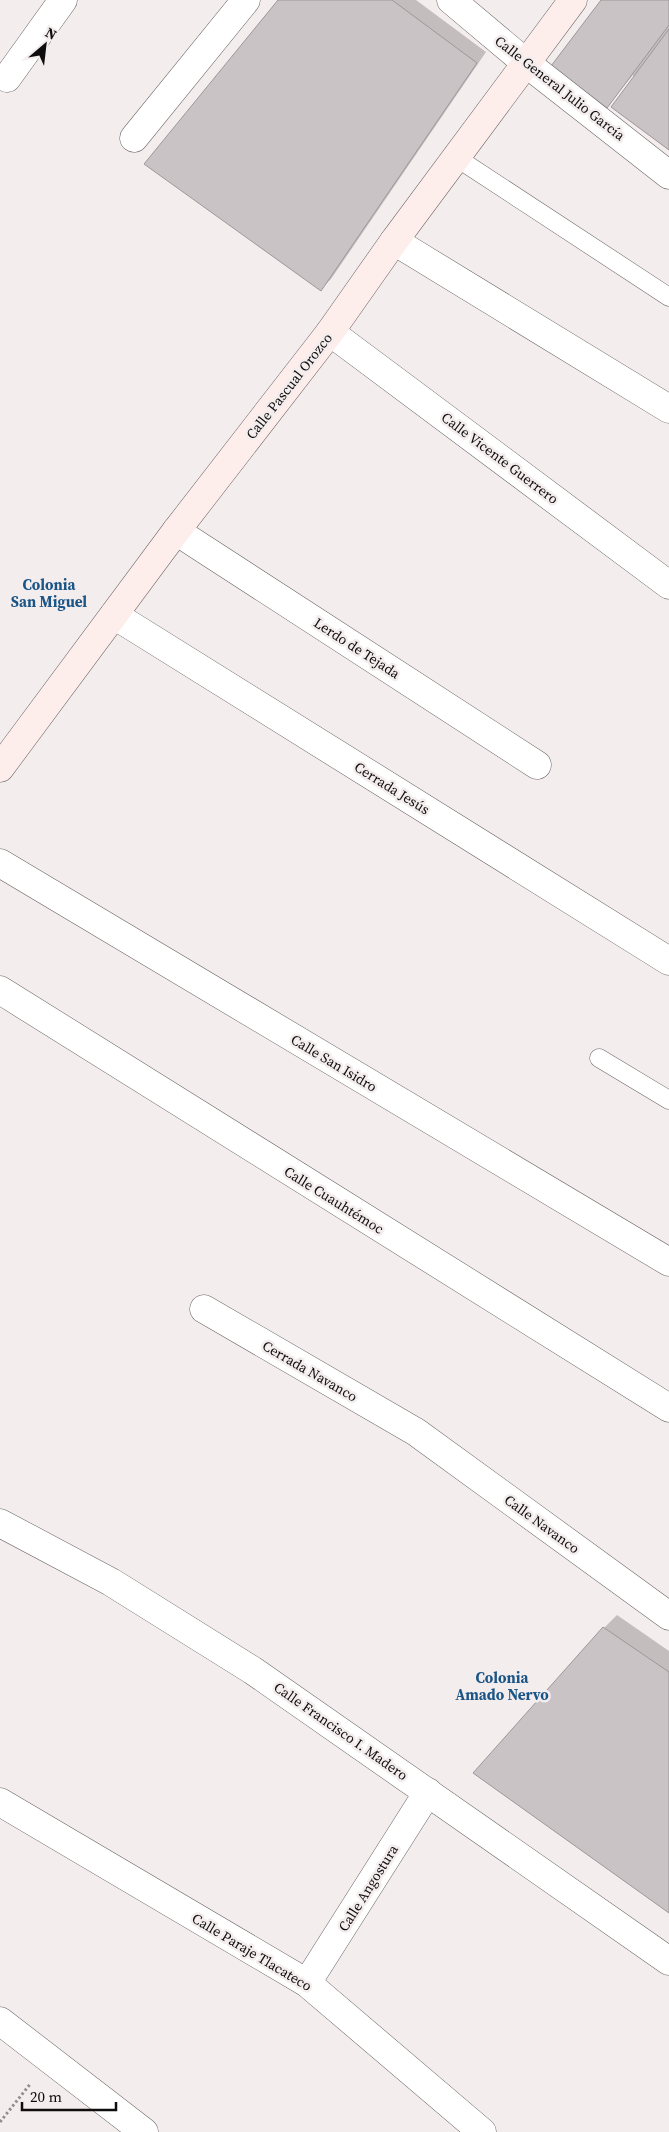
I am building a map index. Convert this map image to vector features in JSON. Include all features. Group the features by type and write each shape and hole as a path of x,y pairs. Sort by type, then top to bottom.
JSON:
{"street":[{"path":"7,78 63,0"},
{"path":"134,138 246,0"},
{"name":"Calle General Julio García","path":"452,0 526,63 669,175"},
{"name":"Calle Pascual Orozco","path":"0,768 176,531 330,332 394,241 573,0"},
{"path":"394,241 669,409"},
{"name":"Calle Vicente Guerrero","path":"330,332 669,585"},
{"name":"Lerdo de Tejada","path":"176,531 537,766"},
{"name":"Cerrada Jesús","path":"114,615 669,961"},
{"name":"Calle San Isidro","path":"0,863 669,1262"},
{"name":"Calle Cuauhtémoc","path":"0,990 669,1408"},
{"name":"Cerrada Navanco","path":"204,1309 416,1432"},
{"name":"Calle Navanco","path":"416,1432 669,1616"},
{"name":"Calle Francisco I. Madero","path":"0,1523 111,1582 244,1665 669,1961"},
{"name":"Calle Angostura","path":"307,1983 428,1792"},
{"name":"Calle Paraje Tlacateco","path":"0,1802 307,1983 482,2132"},
{"path":"0,2021 144,2132"}],"lane":[{"path":"457,158 669,297"},
{"path":"599,1058 669,1100"}],"path":[{"path":"0,2122 50,2058"}],"building":[{"path":"278,0 392,0 477,63 321,291 144,164"},
{"path":"601,0 669,0 669,25 607,108 551,66"},
{"path":"669,29 669,150 611,107"},
{"path":"603,1627 669,1672 669,1913 473,1773"}],"district":[{"name":"Colonia San Miguel","path":"49,594"},
{"name":"Colonia Amado Nervo","path":"502,1686"}]}
